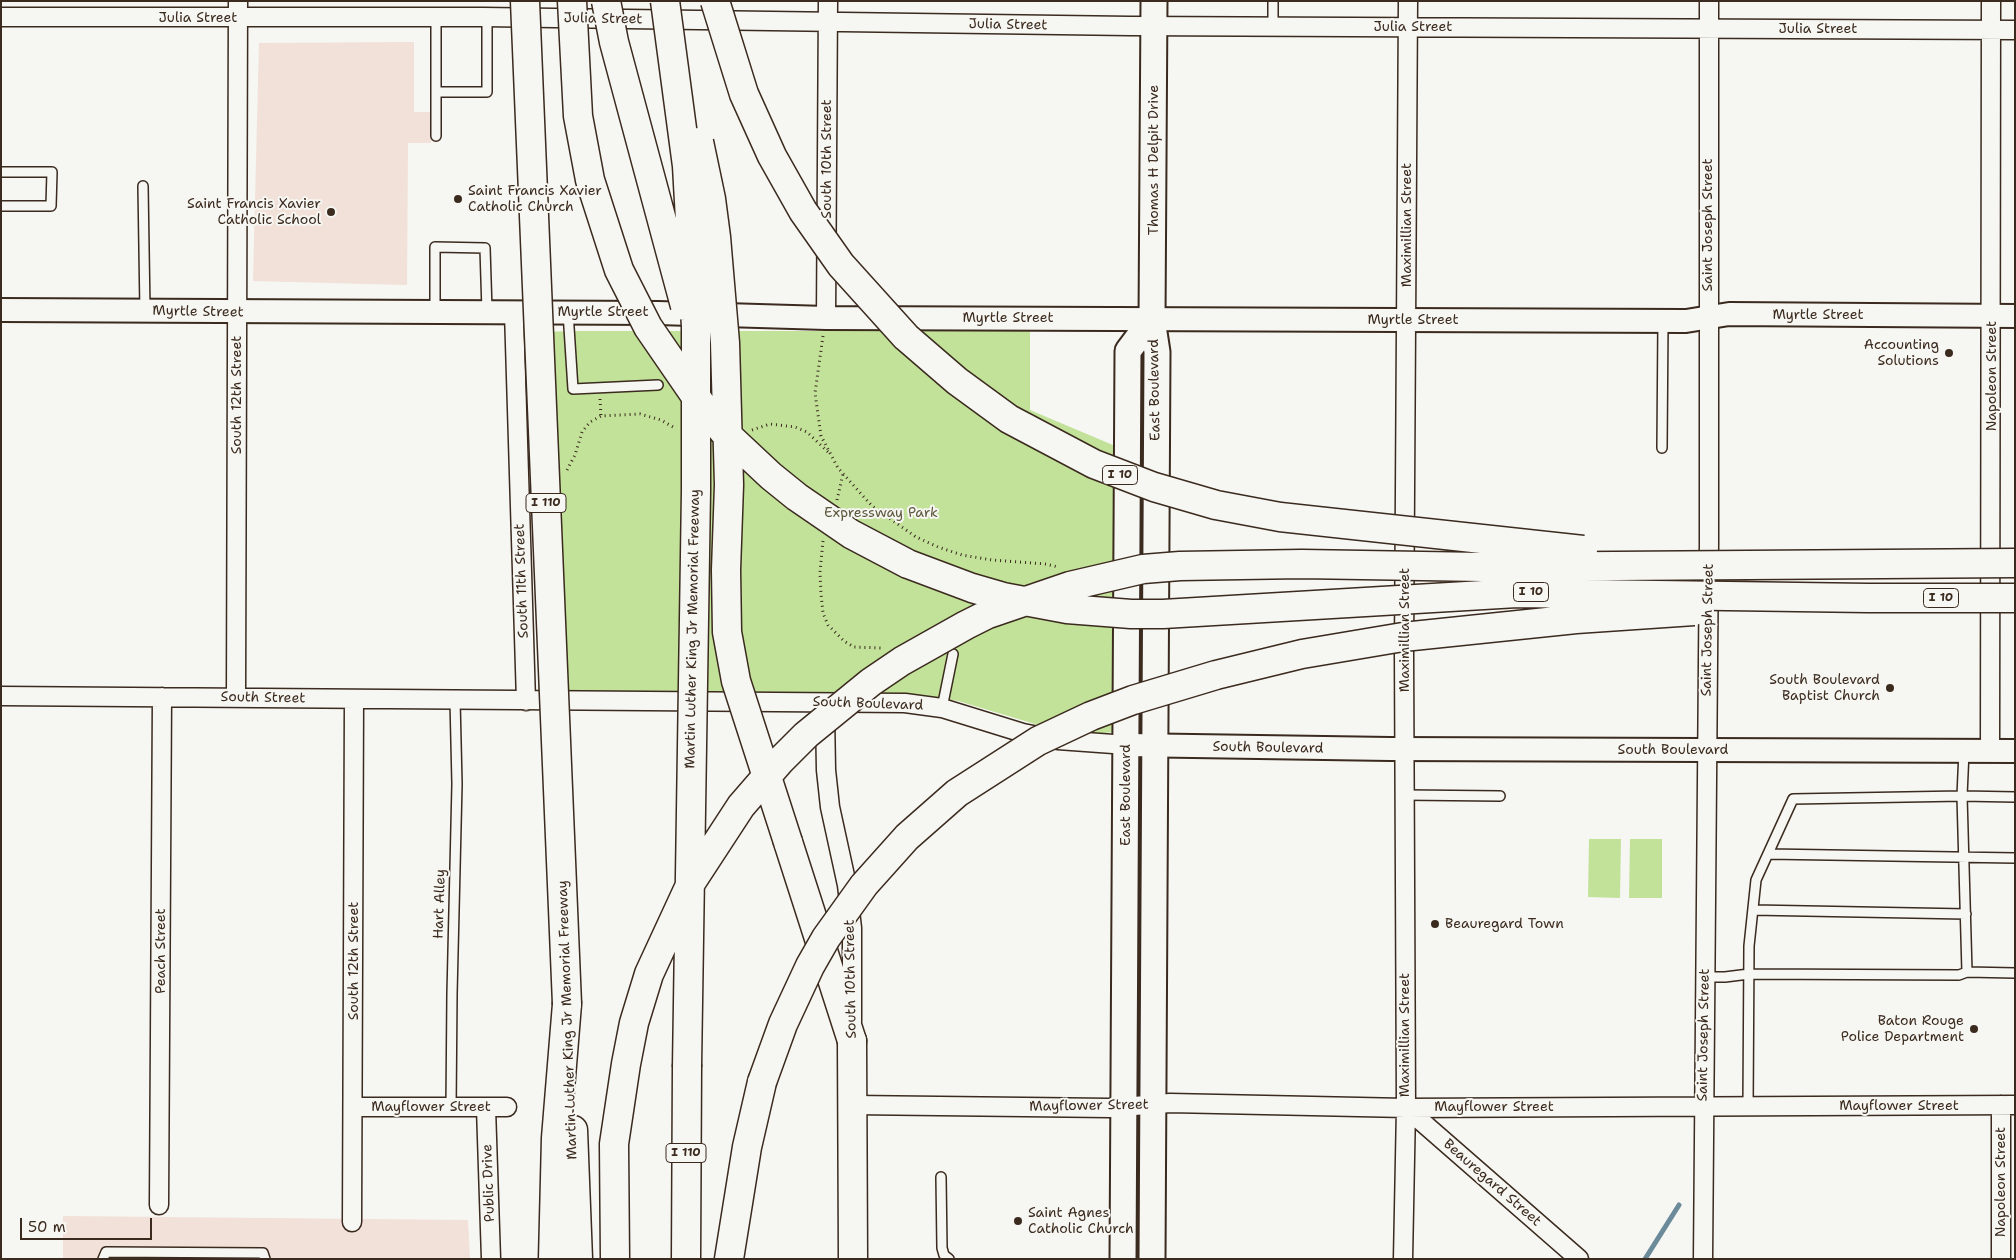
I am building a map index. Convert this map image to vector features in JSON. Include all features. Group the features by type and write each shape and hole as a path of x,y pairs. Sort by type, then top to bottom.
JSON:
{"main road":[{"name":"Martin Luther King Jr Memorial Freeway","path":"526,1 567,1004 564,1139 578,1259"},
{"name":"I 10","path":"572,1 578,116 590,180 619,270 648,327 703,407 771,476 844,530 908,564 972,588 1003,597 1067,609 1131,614 1163,614 1517,592 1868,598 2015,598"},
{"path":"606,1 616,51 682,301 696,327"},
{"name":"Martin Luther King Jr Memorial Freeway","path":"665,1 687,166 696,327 696,491 686,1259"},
{"name":"I 10","path":"715,1 744,94 772,156 803,212 841,265 884,315 930,360 1009,418 1064,450 1094,464 1154,488 1248,512 1546,547 1759,564 2015,563"},
{"name":"Thomas H Delpit Drive","path":"1152,319 1154,1"},
{"path":"670,34 700,147 716,237 728,399 729,485 726,570 728,639 736,681 852,1042"},
{"name":"East Boulevard","path":"1123,1259 1128,351 1152,319"},
{"name":"East Boulevard","path":"1152,319 1157,352 1152,1259"},
{"path":"615,1259 613,1184 619,1103 634,1023 649,974 669,927 692,881 719,838 756,788 780,761 826,717 902,660 988,614 1070,586 1143,570 1220,564 1482,567 1759,564"},
{"path":"729,1259 747,1147 762,1082 783,1024 810,966 845,911 886,860 931,816 982,775 1038,741 1091,716 1133,700 1216,675 1302,654 1374,641 1576,619 1868,598"},
{"name":"South 10th Street","path":"852,1042 853,1259"},
{"path":"553,1259 564,1139"}],"street":[{"name":"South 10th Street","path":"826,318 828,1"},
{"name":"Maximillian Street","path":"1403,1259 1406,1108 1404,749 1408,1"},
{"name":"Saint Joseph Street","path":"1703,1259 1707,750 1709,1"},
{"name":"Napoleon Street","path":"1990,751 1992,1"},
{"name":"Julia Street","path":"1,17 238,10 436,17 828,23 2015,30"},
{"name":"South 12th Street","path":"236,698 238,10"},
{"name":"Myrtle Street","path":"1,310 568,312 826,318 1662,321 1686,321 1729,314 2015,316"},
{"name":"South 11th Street","path":"514,312 526,701"},
{"name":"South Street","path":"1,696 526,701"},
{"name":"Peach Street","path":"159,1205 162,697"},
{"name":"South 12th Street","path":"352,1222 354,1107 354,699"},
{"name":"South Boulevard","path":"526,701 905,703 942,708 1023,733 1058,740 1154,746 1404,749 2015,751"},
{"name":"South 10th Street","path":"825,702 826,770 830,807 847,885 852,928 852,1042"},
{"name":"Mayflower Street","path":"853,1105 1124,1107 1153,1105 1406,1108 2008,1105"},
{"name":"Napoleon Street","path":"2001,1259 2008,1105"},
{"name":"Mayflower Street","path":"354,1107 507,1107"},
{"name":"Public Drive","path":"486,1108 492,1259"},
{"name":"Beauregard Street","path":"1406,1108 1579,1259"}],"lane":[{"path":"1273,1 1273,26"},
{"path":"436,17 436,136"},
{"path":"436,92 487,92 488,17"},
{"path":"1,172 52,172 51,206 1,206"},
{"path":"143,186 145,311"},
{"path":"435,312 435,248 485,248 487,312"},
{"path":"568,312 573,389 658,385"},
{"path":"1662,321 1662,448"},
{"path":"942,708 953,654"},
{"name":"Hart Alley","path":"451,1108 457,784 455,700"},
{"path":"1964,751 1962,858 1966,914 1967,972"},
{"path":"1404,795 1500,796"},
{"path":"1748,1107 1749,974 1756,880 1793,799 2015,796"},
{"path":"1768,854 2015,858"},
{"path":"1753,910 1966,914"},
{"path":"1705,977 1725,978 1749,974 1959,975 1967,972 2015,973"},
{"path":"941,1177 942,1248 944,1255 949,1259"},
{"path":"103,1259 106,1252 263,1253 265,1259"}],"path":[{"path":"826,318 815,393 821,436 843,473 872,506 916,537 938,547 992,560 1046,564 1064,569"},
{"path":"562,476 571,464 582,432 590,422 601,416 640,414 661,420 675,428"},
{"path":"749,431 770,424 795,427 807,432 832,456"},
{"path":"836,504 843,473"},
{"path":"824,538 821,555 820,594 823,613 828,625 844,641 854,646 867,649 886,648"}],"shaded area":[{"name":"Saint Francis Xavier Catholic School","path":"414,42 414,112 430,112 431,143 408,143 407,285 253,281 259,43"},
{"path":"63,1216 468,1220 470,1259 63,1259"}],"green space":[{"name":"Expressway Park","path":"581,331 1030,331 1030,410 1120,448 1114,732 1095,734 1045,727 958,701 927,696 538,691 538,629 524,342 527,334 530,332"},
{"path":"1589,839 1621,839 1620,898 1588,897"},
{"path":"1630,839 1662,839 1662,898 1629,898"}],"waterway":[{"path":"1645,1259 1679,1205"}],"place":[{"name":"Saint Francis Xavier Catholic Church","path":"458,199"},
{"name":"Saint Francis Xavier Catholic School","path":"331,212"},
{"name":"Accounting Solutions","path":"1949,353"},
{"name":"South Boulevard Baptist Church","path":"1890,688"},
{"name":"Beauregard Town","path":"1435,924"},
{"name":"Baton Rouge Police Department","path":"1974,1029"},
{"name":"Saint Agnes Catholic Church","path":"1018,1221"}]}
